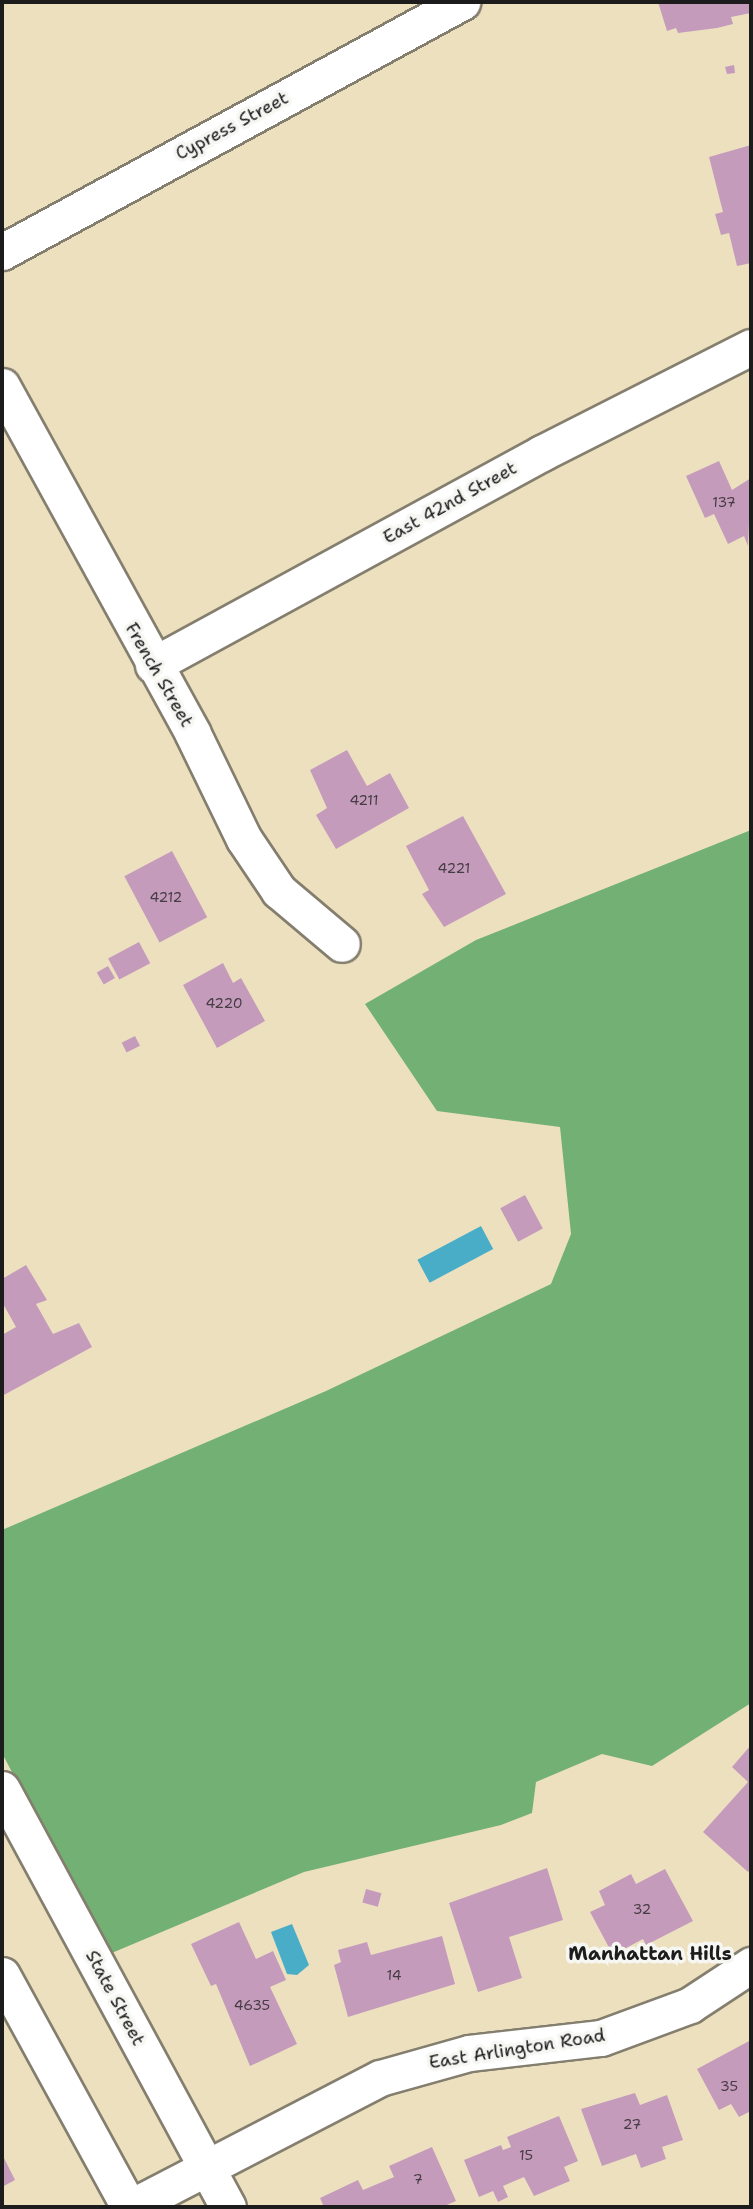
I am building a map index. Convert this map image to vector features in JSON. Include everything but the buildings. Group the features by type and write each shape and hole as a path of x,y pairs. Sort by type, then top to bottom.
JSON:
{"street":[{"name":"Cypress Street","path":"2,252 462,2"},
{"name":"East 42nd Street","path":"153,665 542,453 751,347"},
{"name":"French Street","path":"2,386 244,839 279,891 342,944"},
{"name":"State Street","path":"2,1789 228,2207"},
{"name":"East Arlington Road","path":"130,2207 380,2078 469,2053 562,2046 612,2035 690,2005 751,1965"},
{"path":"2,1975 130,2207"}],"green space":[{"path":"751,830 751,1703 652,1766 602,1754 536,1782 532,1813 501,1825 304,1872 107,1955 2,1753 2,1530 326,1391 551,1284 571,1234 560,1127 437,1111 365,1004 476,940"}],"water":[{"path":"481,1226 493,1249 430,1283 417,1260"},
{"path":"292,1924 309,1965 297,1975 287,1974 271,1932"}],"district":[{"name":"Manhattan Hills","path":"650,1954"}]}
